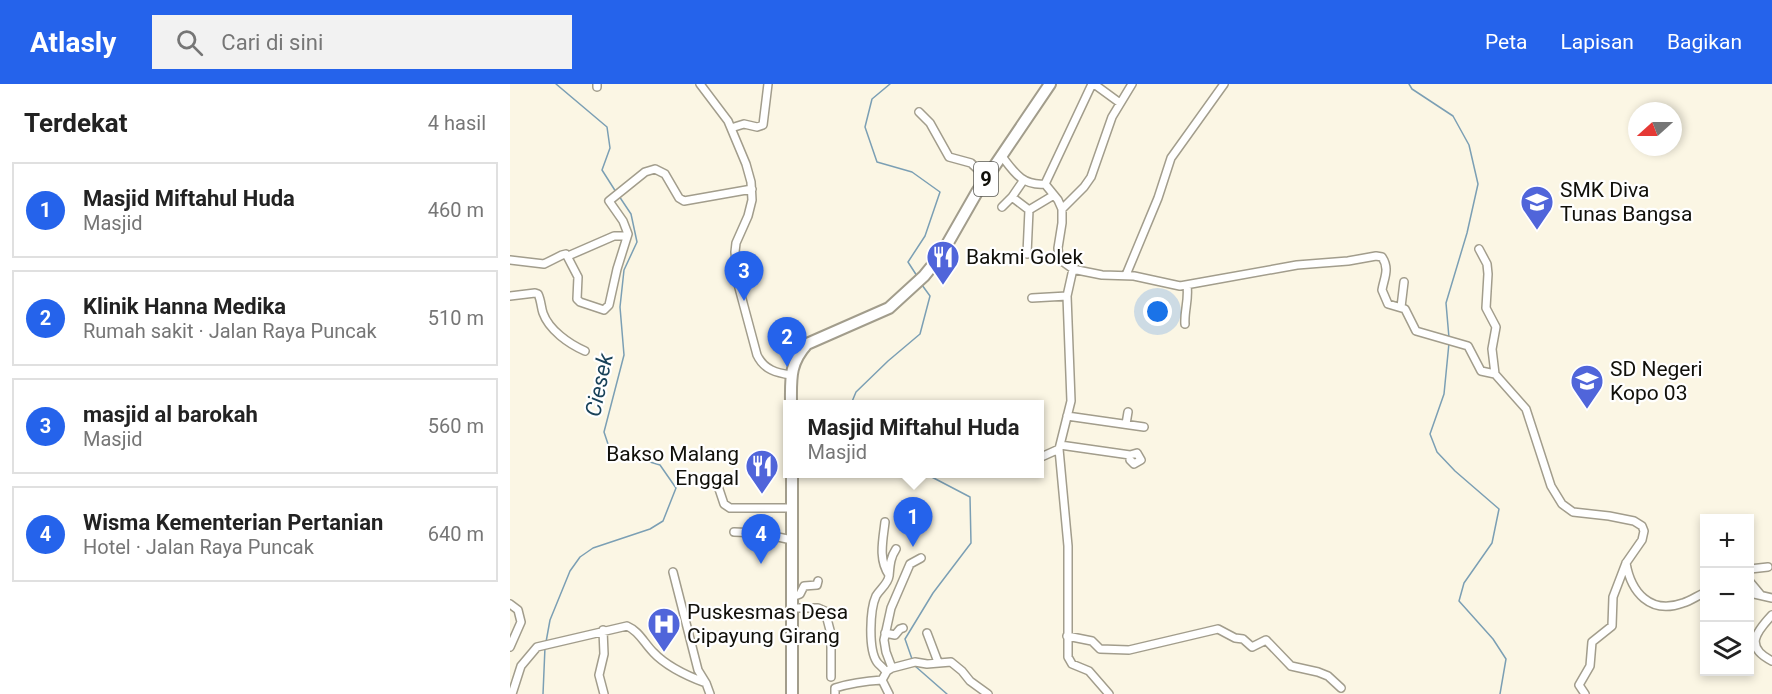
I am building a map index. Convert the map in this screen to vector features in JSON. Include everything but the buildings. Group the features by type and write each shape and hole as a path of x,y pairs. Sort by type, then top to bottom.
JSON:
{"highway":[{"name":"9","path":"791,400 791,375 798,355 807,344 882,311 924,276 941,255 1001,155 1050,84"},
{"path":"792,478 792,694"}],"street":[{"path":"700,84 731,128 746,164 752,189 748,216 736,247 738,284 760,361 770,370 791,375"},
{"path":"731,128 744,124 759,127 763,125 768,84"},
{"path":"1046,184 1093,84 1120,103"},
{"path":"1062,209 1091,177 1107,129 1132,84"},
{"path":"1126,275 1158,198 1171,158 1224,84"},
{"path":"919,112 930,123 949,157 971,163 987,178"},
{"path":"1001,155 1023,181 1046,184"},
{"path":"568,256 578,277 577,299 604,310 609,305 627,236 623,220 609,201 645,172 655,169 666,174 679,198 684,201 752,189"},
{"path":"1002,207 1023,181"},
{"path":"1046,184 1062,209 1058,256 1072,269 1126,275 1187,286 1297,265 1378,256 1383,259 1386,267 1382,289 1389,305 1401,307 1406,311 1415,330 1469,348 1482,372 1496,375"},
{"path":"1029,210 1054,195"},
{"path":"1012,197 1029,210"},
{"path":"1027,254 1029,210"},
{"path":"510,260 544,264 614,236 627,236"},
{"path":"1479,249 1487,264 1486,308 1496,327 1492,349 1496,375 1526,409 1551,486 1562,504 1573,512 1634,521 1642,526 1642,540 1626,563 1613,597 1612,626 1591,645 1591,662 1579,685 1585,694"},
{"path":"1072,269 1067,296 1071,400 1060,447 1068,546 1067,636 1070,663 1089,671 1109,694"},
{"path":"1401,307 1404,282"},
{"path":"1185,324 1187,286"},
{"path":"510,296 538,294 549,323 570,344 585,351"},
{"path":"1032,298 1067,296"},
{"path":"1126,424 1128,412"},
{"path":"1067,416 1144,427"},
{"path":"1044,456 1060,447 1130,456"},
{"path":"719,489 724,504 728,507 791,508"},
{"path":"885,522 882,557 884,568 889,575"},
{"path":"734,532 792,540"},
{"path":"896,549 892,555 889,575 872,609 871,634 877,663 892,668 915,662 927,664 951,662 970,681 988,694"},
{"path":"892,668 885,646 885,633 891,608 910,564 921,558"},
{"path":"1626,563 1635,590 1640,597 1650,602 1676,605 1700,595"},
{"path":"1754,568 1768,567"},
{"path":"673,572 698,670 710,694"},
{"path":"792,603 804,586 817,585 818,581"},
{"path":"1754,587 1760,594"},
{"path":"1754,593 1772,598"},
{"path":"792,603 825,611 831,634 831,677"},
{"path":"510,604 516,607 521,622 510,647"},
{"path":"1772,615 1758,630 1755,637 1760,651 1772,661"},
{"path":"511,692 521,666 537,647 620,626 632,628 662,660 684,674 706,683"},
{"path":"885,633 895,635 903,628"},
{"path":"1067,636 1092,641 1100,649 1123,651 1218,629 1235,638 1243,639 1252,647 1266,640 1291,666 1328,676 1341,688"},
{"path":"603,630 604,654 599,675 604,694"},
{"path":"927,633 938,662"},
{"path":"882,680 892,668"},
{"path":"835,694 835,688 844,685 863,680 882,680"},
{"path":"882,680 889,694"}],"waterway":[{"name":"Ciesek","path":"556,84 607,127 610,148 602,170 616,192"},
{"path":"890,84 872,99 865,127 877,162 912,172 940,192 925,236 908,262 917,276"},
{"path":"1409,84 1412,89 1453,116 1469,145 1478,184 1467,233 1446,303 1449,338"},
{"name":"Ciesek","path":"546,642 550,620 570,571 580,557 593,548 650,529 663,521 676,488 660,465 610,450 604,432 624,355 620,307 624,270 637,242 631,214 619,196"},
{"path":"853,400 856,392 920,334 930,296 922,285"},
{"path":"1449,343 1444,394 1430,434 1437,452 1455,471 1499,509 1492,543 1464,583 1459,601 1493,639 1506,659 1500,694"},
{"path":"912,659 905,639 933,593 971,543 970,497 934,478"},
{"name":"Ciesek","path":"543,694 545,647"},
{"path":"915,666 947,694"}],"place":[{"name":"SMK Diva Tunas Bangsa","path":"1537,231"},
{"name":"Bakmi Golek","path":"943,286"},
{"name":"masjid al barokah","path":"744,301"},
{"name":"Klinik Hanna Medika","path":"787,367"},
{"name":"SD Negeri Kopo 03","path":"1587,410"},
{"name":"Bakso Malang Enggal","path":"762,495"},
{"name":"Masjid Miftahul Huda","path":"913,547"},
{"name":"Wisma Kementerian Pertanian","path":"761,564"},
{"name":"Puskesmas Desa Cipayung Girang","path":"664,653"}]}
